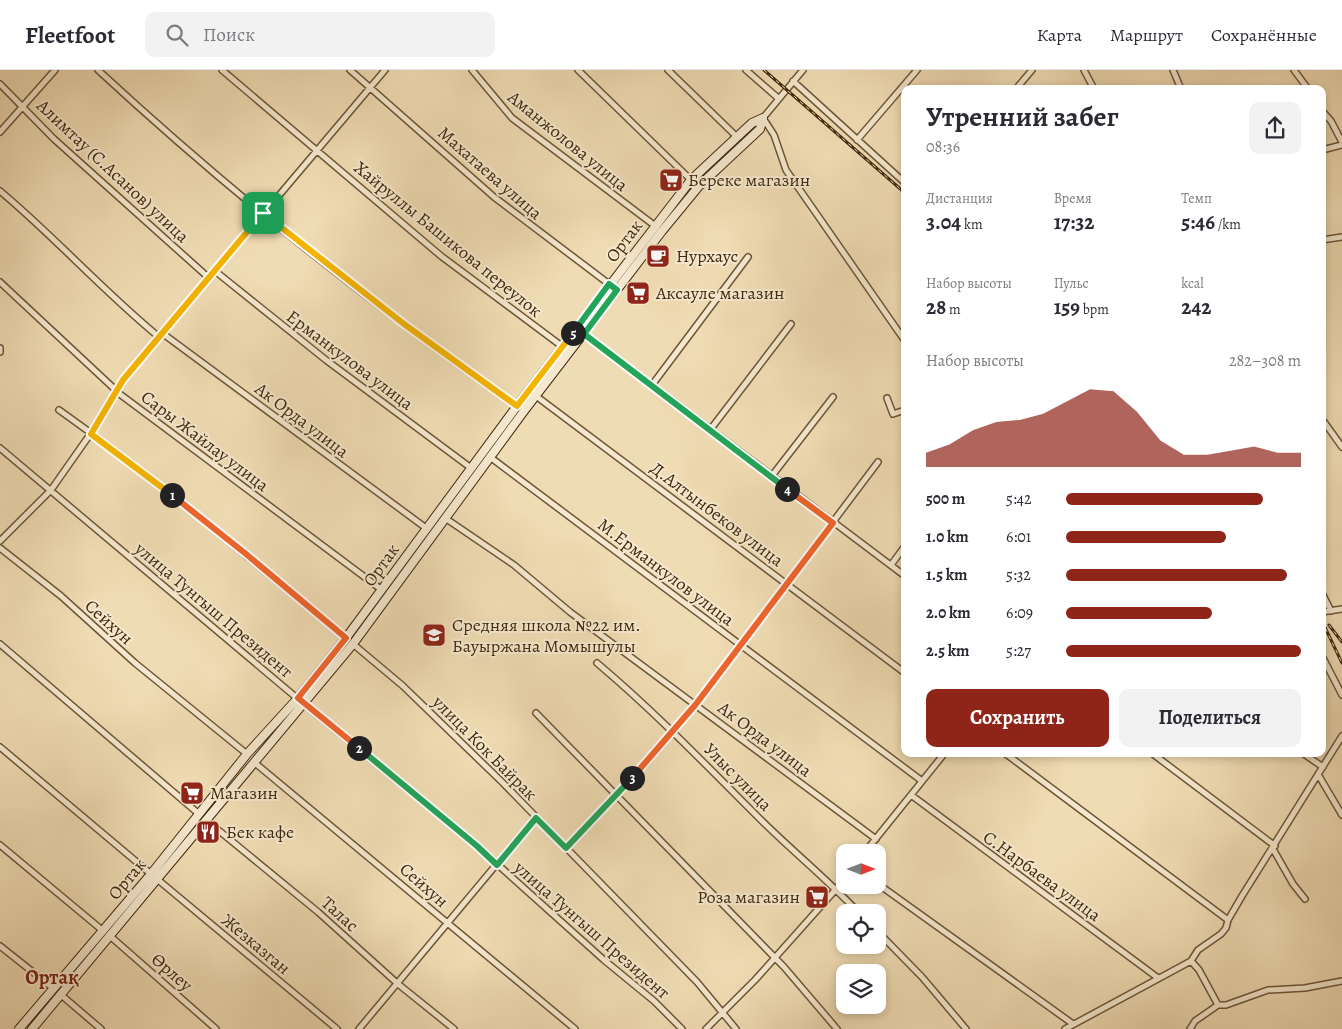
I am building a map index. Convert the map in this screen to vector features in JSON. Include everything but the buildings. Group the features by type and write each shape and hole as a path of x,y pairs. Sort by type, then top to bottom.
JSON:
{"street":[{"path":"0,132 56,70"},
{"path":"98,70 212,173 404,324 517,406"},
{"name":"Хайруллы Башикова переулок","path":"222,70 316,152 441,256 563,347"},
{"name":"Махатаева улица","path":"350,70 494,197 617,290"},
{"path":"0,541 51,490 91,434 109,406 116,389 385,70"},
{"path":"578,70 691,180"},
{"path":"668,70 737,137"},
{"path":"746,70 778,98"},
{"name":"Ортак","path":"19,1029 151,874 247,754 301,701 353,644 490,457 617,290 699,186 760,129 763,118 802,70"},
{"path":"904,85 917,70"},
{"path":"1019,85 1032,70"},
{"path":"1084,70 1092,85"},
{"path":"1173,70 1179,85"},
{"path":"1294,70 1305,85"},
{"name":"Аманжолова улица","path":"476,71 512,118 654,225"},
{"path":"793,81 901,178"},
{"name":"Алимтау (С.Асанов) улица","path":"0,84 54,139 208,278"},
{"path":"857,140 901,89"},
{"path":"1326,115 1331,121 1342,143 1326,149"},
{"path":"763,118 774,135 786,170 901,335"},
{"name":"Ортак","path":"32,1029 255,763 426,528 654,225 691,180 752,123 763,118"},
{"name":"Ак Орда улица","path":"0,191 32,218 125,309 426,528"},
{"path":"1326,239 1342,236"},
{"path":"652,385 748,257"},
{"name":"Ерманкулова улица","path":"215,271 326,360 471,468"},
{"name":"Сары Жайлау улица","path":"0,282 121,395 382,590"},
{"path":"710,430 791,324"},
{"path":"584,334 771,477 901,573"},
{"name":"Д.Алтынбеков улица","path":"536,396 901,670"},
{"path":"771,477 833,397"},
{"path":"887,398 893,414 901,411"},
{"path":"59,410 246,554 346,638"},
{"path":"1326,425 1342,447"},
{"name":"улица Тунгыш Президент","path":"0,448 301,701 403,784 654,1001 682,1029"},
{"name":"М.Ерманкулов улица","path":"490,457 922,780"},
{"path":"566,848 617,794 696,704 878,462"},
{"name":"Ак Орда улица","path":"445,518 514,565 570,612 876,839"},
{"name":"Сейхун","path":"0,548 61,596 135,663 247,754"},
{"path":"891,565 901,551"},
{"path":"1326,601 1331,611"},
{"path":"1326,612 1342,609"},
{"path":"0,644 199,814"},
{"name":"улица Кок Байрак","path":"353,644 403,686 566,848 724,1012 736,1029"},
{"name":"Улыс улица","path":"596,663 673,731 761,820 836,889"},
{"path":"1326,664 1342,695"},
{"path":"536,713 775,958 837,1029"},
{"path":"1065,1029 1191,961 1198,950 1221,934 1274,848 1299,802 1319,776 1342,736"},
{"path":"0,747 151,874"},
{"path":"872,844 941,757"},
{"path":"1010,757 1228,920"},
{"path":"1157,757 1274,848 1293,884 1305,899"},
{"path":"1308,757 1323,767"},
{"name":"Сейхун","path":"255,763 574,1029"},
{"path":"1319,776 1342,815"},
{"name":"С.Нарбаева улица","path":"911,795 1158,978"},
{"path":"359,1029 536,818"},
{"name":"Талас","path":"206,820 318,912 398,984 454,1029"},
{"path":"0,845 102,930"},
{"name":"Жезказган","path":"157,879 338,1029"},
{"path":"886,890 1073,1024"},
{"path":"706,1029 775,958 802,925 836,891"},
{"name":"Улыс улица","path":"841,894 850,904"},
{"name":"Өрлеу","path":"110,936 216,1029"},
{"path":"886,940 922,977 966,1029"},
{"path":"0,946 53,988"},
{"path":"1191,961 1199,970 1218,1005"},
{"path":"1190,1029 1195,1022 1218,1005 1226,1005 1268,990 1304,988 1342,981"},
{"path":"60,994 101,1029"}],"railway":[{"path":"764,70 901,190"},
{"path":"1329,625 1342,642"},
{"path":"1326,629 1342,663"}],"place":[{"name":"Береке магазин","path":"671,180"},
{"name":"Нурхаус","path":"658,256"},
{"name":"Аксауле магазин","path":"638,293"},
{"name":"Средняя школа №22 им. Бауыржана Момышулы","path":"434,635"},
{"name":"Магазин","path":"192,793"},
{"name":"Бек кафе","path":"208,832"},
{"name":"Роза магазин","path":"817,897"}],"district":[{"name":"Ортақ","path":"52,977"}],"route":[{"path":"263,213 404,324 517,406 609,284 617,290 584,334 833,523 813,546 696,704 647,762 566,848 536,818 497,865 477,846 298,698 346,638 246,554 129,461 91,434 123,380 263,213"}]}
